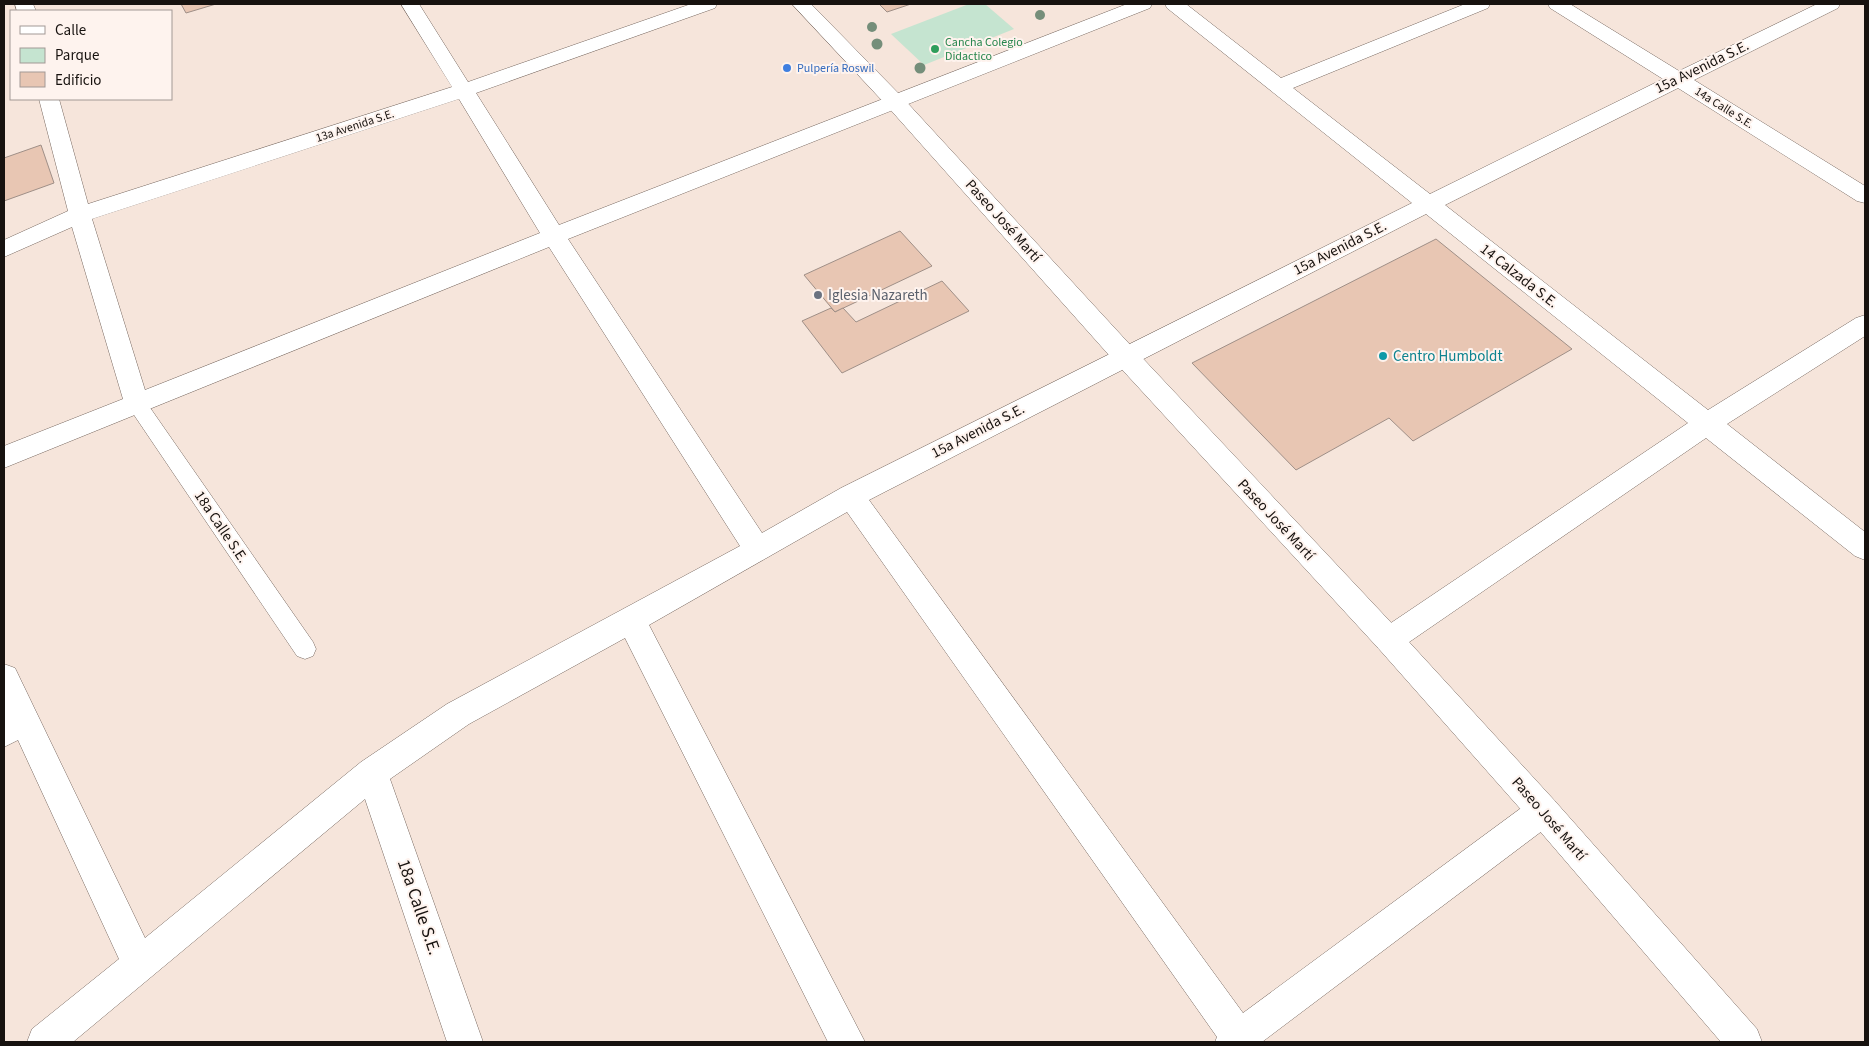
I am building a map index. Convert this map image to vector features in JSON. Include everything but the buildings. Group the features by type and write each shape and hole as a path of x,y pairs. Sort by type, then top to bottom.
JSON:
{"street":[{"path":"410,4 554,236 758,550"},
{"name":"13a Avenida S.E.","path":"4,249 80,215 465,90 708,4"},
{"name":"Paseo José Martí","path":"801,4 895,102 1125,356 1389,640 1543,811 1744,1042"},
{"path":"4,457 554,236 1143,4"},
{"name":"14 Calzada S.E.","path":"1174,4 1865,548"},
{"path":"1279,86 1481,4"},
{"name":"14a Calle S.E.","path":"1557,4 1865,196"},
{"name":"15a Avenida S.E.","path":"57,1038 140,965 372,773 458,714 758,550 851,496 1125,356 1677,79 1831,4"},
{"path":"49,100 80,215 137,404"},
{"path":"1389,640 1707,424 1865,324"},
{"path":"851,496 1238,1041 1543,811"},
{"path":"630,620 847,1042"},
{"path":"4,678 13,726 140,965"},
{"name":"18a Calle S.E.","path":"372,773 465,1042"}],"lane":[{"name":"18a Calle S.E.","path":"137,404 305,649"}],"green space":[{"name":"Cancha Colegio Didactico","path":"969,4 985,4 1014,29 924,65 891,34"}],"place":[{"name":"Cancha Colegio Didactico","path":"935,49"},
{"name":"Pulpería Roswil","path":"787,68"},
{"name":"Iglesia Nazareth","path":"818,295"},
{"name":"Centro Humboldt","path":"1383,356"}]}
